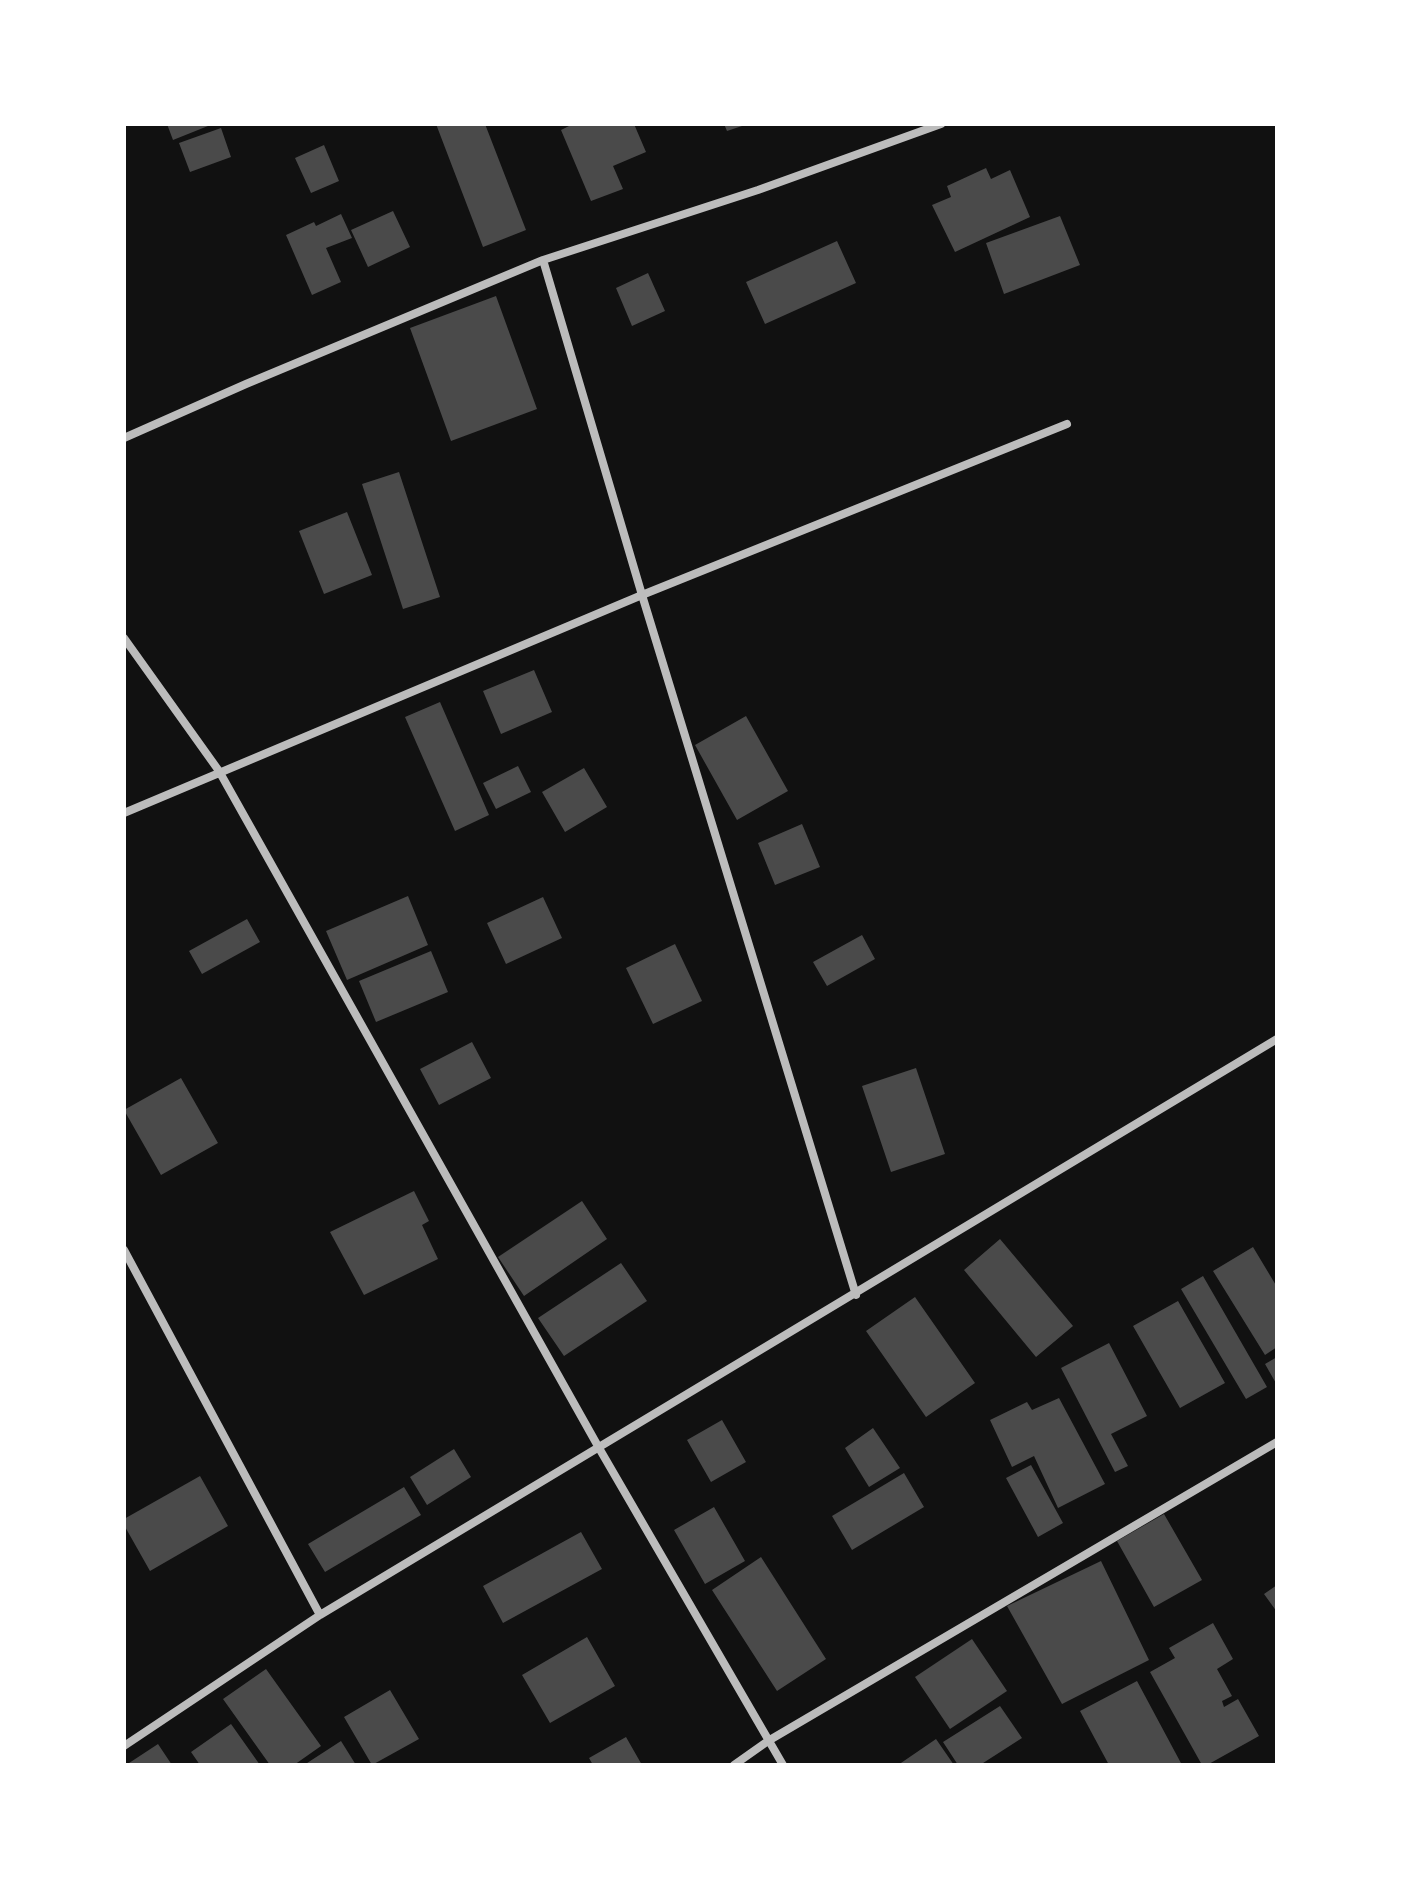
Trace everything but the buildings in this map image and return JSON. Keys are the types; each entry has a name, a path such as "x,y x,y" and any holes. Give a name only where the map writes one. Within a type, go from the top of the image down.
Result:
{"street":[{"path":"124,438 543,260 758,190 941,124"},
{"path":"543,260 856,1295"},
{"path":"124,813 642,595 1067,424"},
{"path":"124,638 219,771 599,1448 783,1765"},
{"path":"124,1746 320,1615 1277,1039"},
{"path":"124,1250 320,1615"},
{"path":"734,1765 768,1741 1277,1442"}]}
